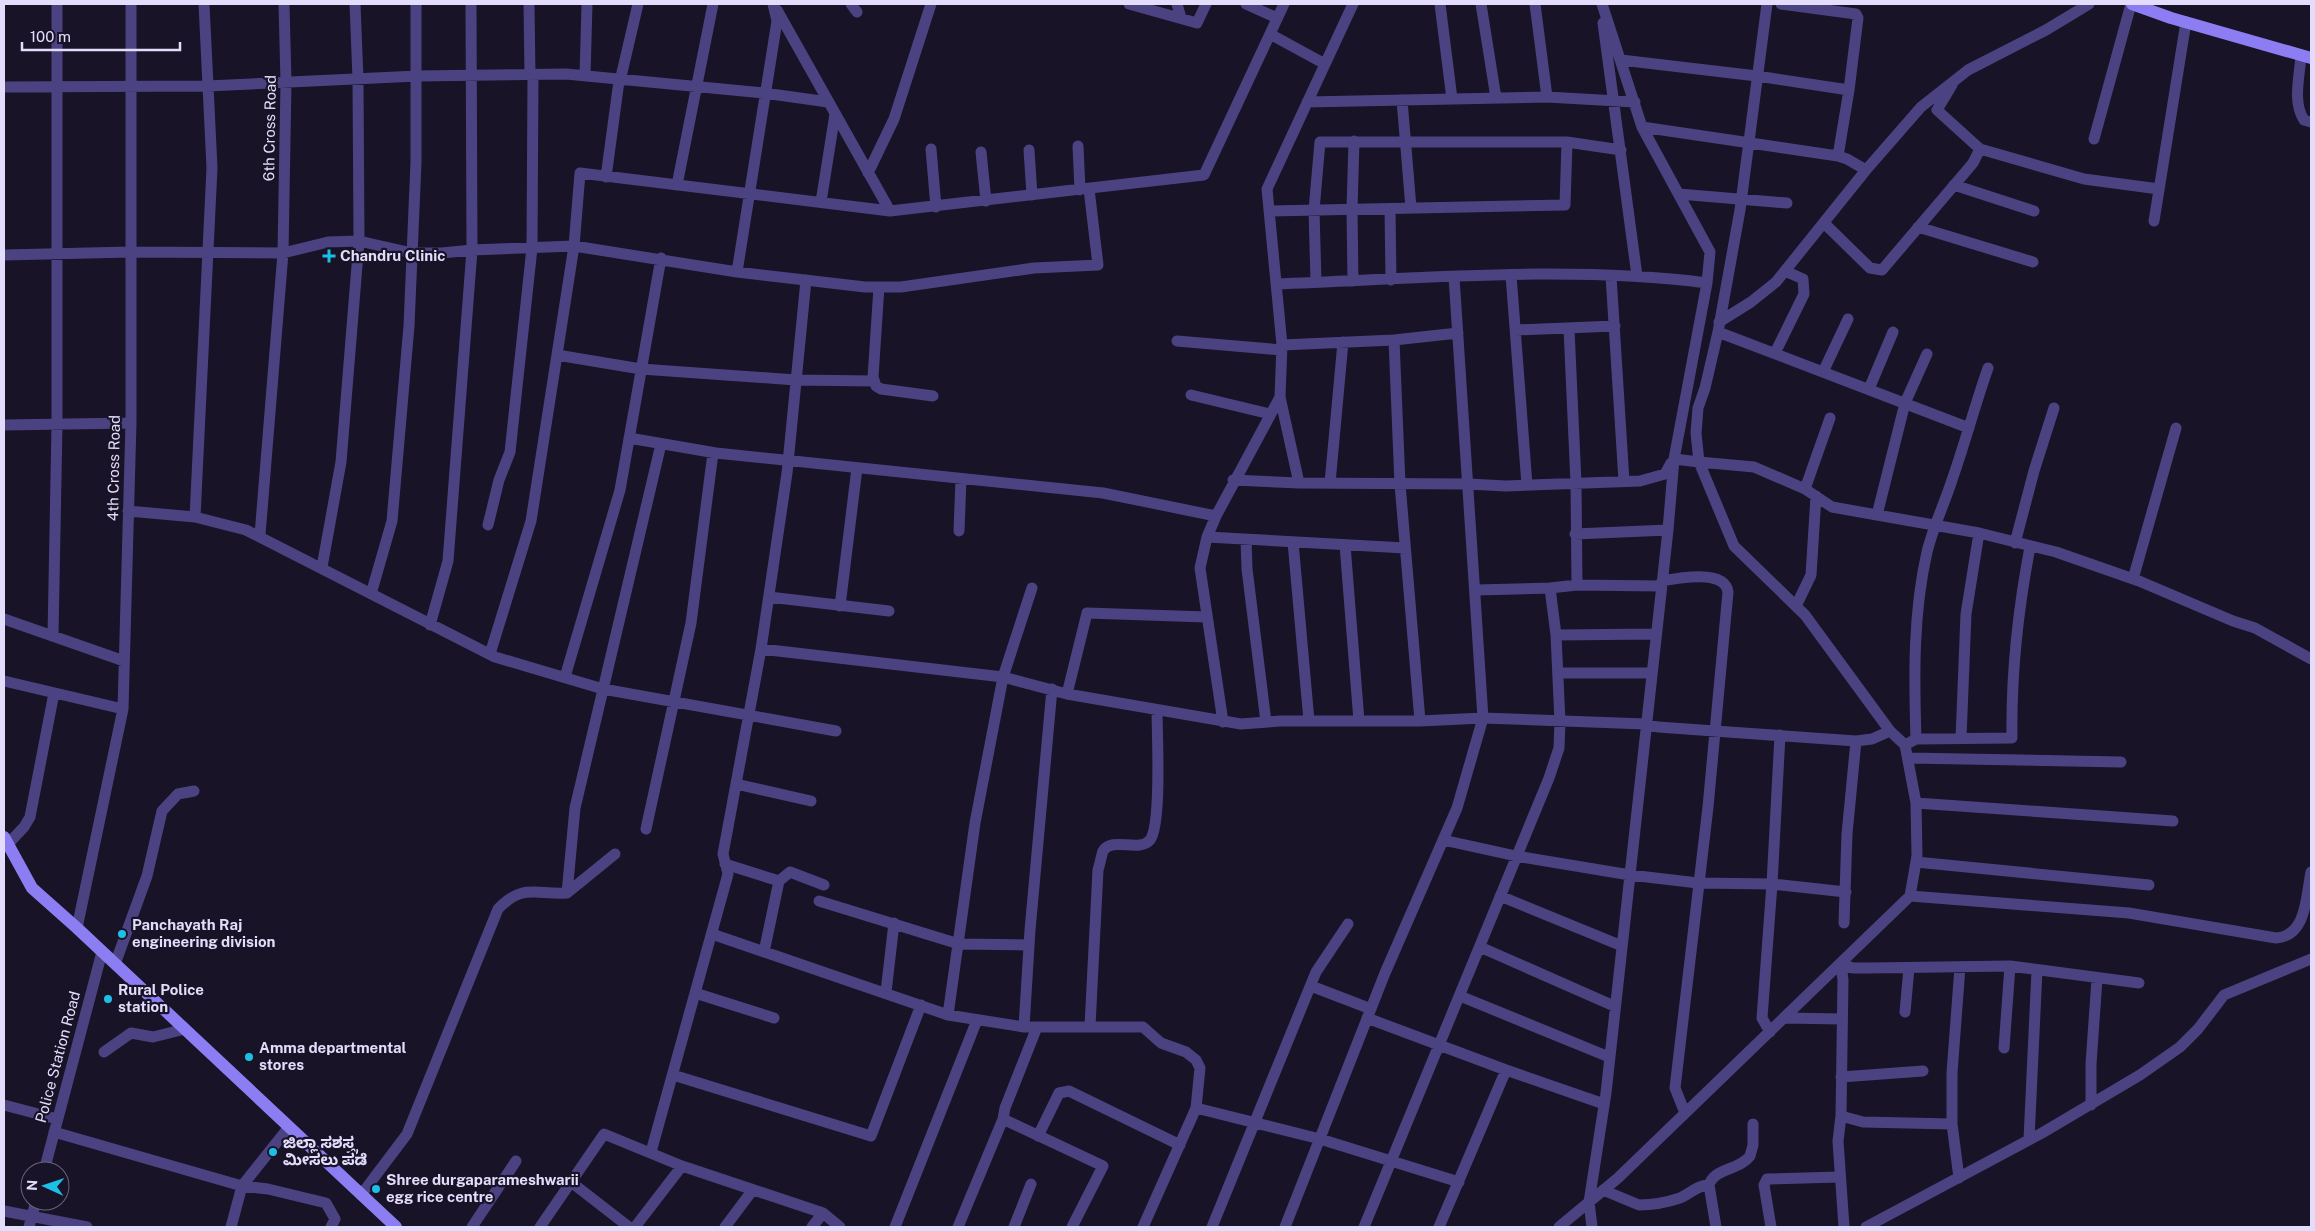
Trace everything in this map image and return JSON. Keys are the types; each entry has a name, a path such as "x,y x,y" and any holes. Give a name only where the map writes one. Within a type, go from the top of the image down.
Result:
{"main road":[{"path":"2132,4 2186,22 2306,56"},
{"path":"5,842 32,888 396,1227"}],"street":[{"path":"53,636 56,425 57,4"},
{"name":"4th Cross Road","path":"77,928 123,709 131,423 131,4"},
{"path":"196,516 212,168 204,4"},
{"name":"6th Cross Road","path":"260,536 283,253 286,82 284,4"},
{"path":"322,567 340,462 359,241 358,79 355,4"},
{"path":"371,594 392,521 409,326 417,76 416,4"},
{"path":"430,625 448,561 472,250 471,4"},
{"path":"488,524 499,480 510,452 532,248 532,75 529,4"},
{"path":"585,76 587,4"},
{"path":"606,177 620,81 638,4"},
{"path":"677,185 713,4"},
{"path":"737,272 764,93 777,21 773,4 890,211"},
{"path":"851,4 857,12 859,4"},
{"path":"868,173 894,119 930,4"},
{"path":"1129,4 1197,23 1206,4"},
{"path":"1177,4 1181,18"},
{"path":"1246,4 1277,18"},
{"path":"490,654 531,521 574,246 580,173 890,211 1204,175 1284,4"},
{"path":"1299,483 1280,397 1282,347 1267,189 1353,4"},
{"path":"1440,4 1452,99"},
{"path":"1481,4 1496,98"},
{"path":"1535,4 1547,97"},
{"path":"1592,1227 1589,1202 1604,1104 1668,530 1674,459 1707,283 1710,252 1642,127 1601,4"},
{"path":"1601,4 1637,276"},
{"path":"1559,1227 1603,1190 1685,1113 1910,896 1916,862 1916,803 1905,745 1890,731 1805,614 1734,546 1699,462 1696,434 1698,408 1705,388 1719,327 1742,199 1766,4"},
{"path":"1781,4 1857,15 1849,90 1838,156"},
{"path":"1719,327 1766,291 1825,224 1866,170 1921,107 1968,70 2053,26 2089,4"},
{"path":"2094,139 2132,4"},
{"path":"2154,221 2186,22"},
{"path":"1270,34 1325,64"},
{"path":"2306,56 2298,89 2299,113 2304,120 2311,122"},
{"path":"1621,60 1757,76 1849,90"},
{"path":"4,87 58,85 132,87 207,86 417,76 566,74 620,81 764,93 828,102"},
{"path":"1955,79 1937,110 1980,149 2084,180 2159,189"},
{"path":"1307,102 1547,97 1634,102"},
{"path":"1402,100 1411,208"},
{"path":"821,202 835,114"},
{"path":"1642,127 1838,156 1866,170"},
{"path":"1353,281 1352,209 1354,141"},
{"path":"1316,282 1314,210 1320,142 1567,142 1621,150"},
{"path":"1269,211 1565,205 1567,142"},
{"path":"4,255 130,252 283,253 328,242 359,241 412,253 574,246 661,258 737,272 901,288 1034,268 1098,265 1078,146"},
{"path":"931,149 936,207"},
{"path":"1825,224 1870,268 1882,270 1973,163 1980,149"},
{"path":"1029,150 1032,195"},
{"path":"981,152 986,201"},
{"path":"1954,186 2034,211"},
{"path":"1679,194 1787,203"},
{"path":"1390,209 1391,280"},
{"path":"1918,227 2033,262"},
{"path":"565,677 620,490 661,258"},
{"path":"1775,354 1804,294 1803,279 1785,270"},
{"path":"1276,284 1512,275 1637,276 1707,283"},
{"path":"1512,275 1527,486"},
{"path":"1611,276 1624,482"},
{"path":"1285,1227 1369,1013 1457,808 1483,718 1454,277"},
{"path":"651,1152 728,874 723,854 769,597 788,461 806,280"},
{"path":"880,287 874,381 880,389 933,396"},
{"path":"1823,372 1848,320"},
{"path":"1516,330 1615,326"},
{"path":"1719,327 1775,354 1970,428"},
{"path":"1568,329 1576,483 1577,585"},
{"path":"1869,389 1893,332"},
{"path":"1177,341 1282,347 1394,340 1458,333"},
{"path":"1394,340 1400,484 1420,721"},
{"path":"1330,483 1343,342"},
{"path":"1877,515 1905,403 1927,354"},
{"path":"557,355 641,369 796,380 874,381"},
{"path":"1916,739 1914,677 1918,606 1926,554 1934,526 1970,428 1973,410 1988,368"},
{"path":"1191,395 1270,414"},
{"path":"1223,722 1200,568 1207,537 1216,516 1233,480 1280,397"},
{"path":"2016,543 2034,471 2054,408"},
{"path":"1806,489 1830,418"},
{"path":"4,425 131,423"},
{"path":"2133,579 2176,428"},
{"path":"629,438 713,452 788,461 1103,493 1216,516"},
{"path":"567,892 575,808 661,444"},
{"path":"646,829 691,623 713,452"},
{"path":"1674,459 1754,467 1806,489 1832,506 1979,533 2056,552 2133,579 2254,628 2311,659"},
{"path":"1233,480 1299,483 1527,486 1624,482 1640,481 1665,474 1674,459"},
{"path":"840,606 857,468"},
{"path":"959,531 961,479"},
{"path":"1796,606 1810,575 1816,496"},
{"path":"128,511 196,516 260,536 430,625 490,654 603,688 836,731"},
{"path":"1575,534 1668,530"},
{"path":"1961,738 1966,614 1979,533"},
{"path":"1207,537 1405,548"},
{"path":"1246,540 1247,569 1266,722"},
{"path":"1294,542 1309,721"},
{"path":"1345,545 1359,722"},
{"path":"1905,745 1916,739 2012,738 2013,661 2017,621 2030,547"},
{"path":"1476,590 1662,583 1696,576 1723,581 1728,587 1725,639 1675,1088 1685,1113"},
{"path":"948,1015 975,823 1003,677 1032,588"},
{"path":"1364,1227 1440,1046 1549,778 1559,748 1559,673 1550,588"},
{"path":"769,597 889,611"},
{"path":"1068,694 1087,613 1206,617"},
{"path":"4,619 124,660"},
{"path":"1556,635 1656,634"},
{"path":"761,649 1003,677 1068,694 1241,724 1483,718 1646,724 1658,727 1856,740 1872,740 1890,731"},
{"path":"1559,673 1651,673"},
{"path":"4,681 123,709"},
{"path":"1024,1027 1029,945 1052,690"},
{"path":"5,842 24,827 30,817 54,693"},
{"path":"1090,1026 1098,870 1104,851 1108,846 1140,844 1146,843 1151,839 1156,819 1157,710"},
{"path":"1770,1032 1762,1018 1780,735"},
{"path":"1844,923 1847,834 1856,740"},
{"path":"1908,758 2121,762"},
{"path":"736,784 812,801"},
{"path":"115,964 146,876 162,811 168,802 178,794 194,791"},
{"path":"1916,803 2173,821"},
{"path":"1443,840 1516,856 1630,875 1698,883 1772,884 1846,892"},
{"path":"361,1195 407,1134 498,909 506,900 521,892 567,892 615,854"},
{"path":"1916,862 2149,885"},
{"path":"726,864 779,881"},
{"path":"764,952 779,881 790,872 824,885"},
{"path":"1910,896 2129,913 2276,938 2285,937 2293,933 2300,924 2311,872"},
{"path":"1500,896 1622,946"},
{"path":"819,901 959,944 1029,945"},
{"path":"886,992 894,923"},
{"path":"1212,1227 1316,972 1348,924"},
{"path":"712,934 886,992 948,1015 1024,1027 1090,1026 1143,1028 1161,1043 1186,1052 1196,1060 1200,1068 1196,1108 1143,1227"},
{"path":"1480,946 1614,1006"},
{"name":"Police Station Road","path":"47,1161 102,952"},
{"path":"1866,1227 2091,1105 2172,1054 2198,1029 2224,995 2311,959"},
{"path":"1841,964 1853,968 2010,966 2097,979 2139,983"},
{"path":"1841,964 1843,980 1841,1116 1838,1140 1839,1177 1844,1227"},
{"path":"2004,1048 2010,966"},
{"path":"1959,1178 1952,1124 1952,1073 1960,967"},
{"path":"1905,1012 1909,968"},
{"path":"2029,1139 2037,970"},
{"path":"2091,1105 2091,1064 2097,979"},
{"path":"1311,986 1440,1046 1604,1104"},
{"path":"695,993 774,1018"},
{"path":"1460,996 1609,1057"},
{"path":"673,1075 871,1136 921,1005"},
{"path":"1785,1018 1841,1019"},
{"path":"895,1227 977,1020"},
{"path":"958,1227 1003,1119 1005,1108 1037,1027"},
{"path":"104,1052 131,1034 153,1037 185,1029"},
{"path":"1439,1227 1506,1070"},
{"path":"1841,1077 1923,1071"},
{"path":"1038,1136 1059,1093 1069,1091 1180,1145"},
{"path":"4,1105 57,1119"},
{"path":"1196,1108 1320,1139 1458,1182"},
{"path":"1841,1116 1863,1122 1952,1124"},
{"path":"1003,1119 1103,1166 1072,1227"},
{"path":"1716,1227 1709,1185 1712,1177 1716,1174 1732,1170 1750,1156 1753,1145 1753,1124"},
{"path":"231,1227 242,1186 289,1127"},
{"path":"54,1132 242,1186 268,1189 326,1203 335,1219 331,1227"},
{"path":"540,1227 604,1134 682,1166 752,1191 823,1213 840,1227"},
{"path":"472,1227 516,1161"},
{"path":"635,1227 682,1166"},
{"path":"1771,1227 1764,1185 1767,1178 1839,1177"},
{"path":"571,1182 629,1227"},
{"path":"1014,1227 1030,1184"},
{"path":"1603,1190 1635,1203 1646,1205 1678,1198 1704,1185 1709,1185"},
{"path":"725,1227 752,1191"},
{"path":"4,1211 31,1222 87,1227"},
{"path":"812,1227 823,1213"}],"place":[{"name":"Chandru Clinic","path":"329,256"},
{"name":"Panchayath Raj engineering division","path":"122,934"},
{"name":"Rural Police station","path":"108,999"},
{"name":"Amma departmental stores","path":"249,1057"},
{"name":"ಜಿಲ್ಲಾ ಸಶಸ್ತ್ರ ಮೀಸಲು ಪಡೆ","path":"273,1152"},
{"name":"Shree durgaparameshwarii egg rice centre","path":"376,1189"}]}
